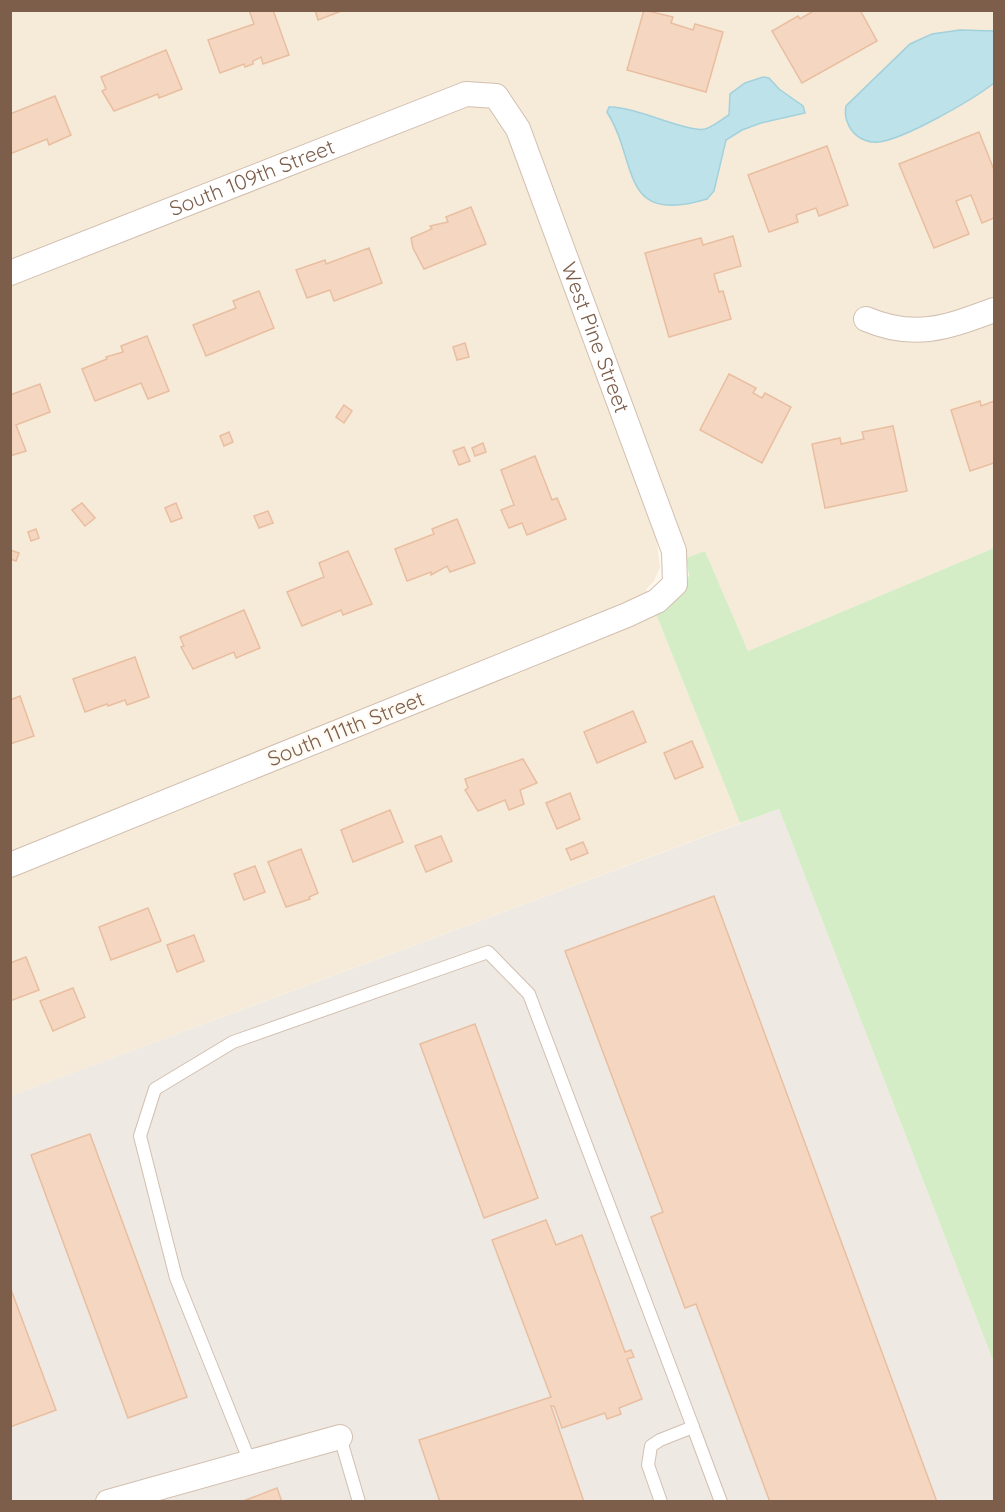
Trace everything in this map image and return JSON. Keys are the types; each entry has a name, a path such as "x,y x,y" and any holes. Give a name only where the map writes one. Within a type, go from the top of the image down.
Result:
{"street":[{"name":"South 109th Street","path":"10,273 466,94 496,96"},
{"name":"West Pine Street","path":"496,96 518,129 670,540 674,551 675,584"},
{"path":"866,319 903,331 929,330 994,310"},
{"name":"South 111th Street","path":"10,864 627,615 657,601 675,584"},
{"path":"108,1502 340,1437"}],"lane":[{"path":"250,1462 176,1278 170,1256 140,1136 155,1089 233,1042 488,952 529,994 721,1502"},
{"path":"661,1502 648,1465 651,1446 693,1427"},
{"path":"340,1437 359,1502"}],"shaded area":[{"path":"11,11 994,11 994,548 748,651 705,551 686,558 670,512 650,522 656,537 660,567 654,581 646,589 740,823 11,1096"},
{"path":"779,809 994,1363 994,1501 11,1502 11,1096"}],"green space":[{"path":"994,548 994,1363 779,809 740,823 654,609 682,595 689,575 686,558 705,551 748,651"}],"water":[{"path":"960,30 994,31 994,83 938,118 889,140 871,142 861,139 853,132 846,120 846,106 910,44 932,34"},
{"path":"763,77 769,78 779,89 803,106 805,113 761,123 742,130 726,140 714,191 707,199 678,205 658,204 645,197 629,169 617,131 607,112 609,107 632,111 686,127 705,129 729,115 730,94 745,83"}],"building":[{"path":"249,10 273,10 289,55 263,64 261,57 253,61 253,64 245,67 244,64 220,73 208,40 254,24"},
{"path":"315,10 344,10 318,20"},
{"path":"644,10 673,17 671,23 693,30 695,24 723,32 706,92 627,70"},
{"path":"815,10 860,10 877,41 802,83 772,31 798,16 800,19"},
{"path":"166,50 182,89 159,98 158,94 114,111 102,91 106,89 101,77"},
{"path":"55,96 71,135 49,145 47,139 10,154 10,114"},
{"path":"979,132 994,170 994,218 982,223 971,195 956,201 969,234 934,248 899,164"},
{"path":"827,146 848,205 819,216 816,208 796,215 798,222 769,232 748,175"},
{"path":"471,207 486,244 424,269 413,248 411,238 432,229 430,226 448,222 446,217"},
{"path":"733,236 741,266 714,274 719,292 723,291 731,319 669,337 645,253 701,238 703,245"},
{"path":"369,248 382,283 334,301 330,290 307,298 296,270 325,260 326,264"},
{"path":"259,291 274,328 206,356 193,325 236,308 233,301"},
{"path":"147,336 169,391 148,399 141,383 95,401 82,369 107,359 106,357 123,352 121,346"},
{"path":"465,343 469,357 457,360 453,347"},
{"path":"729,374 756,388 753,393 762,398 765,393 791,407 762,463 700,430"},
{"path":"40,384 50,412 16,425 26,451 10,456 10,395"},
{"path":"980,401 981,406 994,401 994,463 970,471 951,410"},
{"path":"344,405 352,411 344,423 336,417"},
{"path":"893,426 907,491 825,508 812,444 840,438 841,444 864,439 862,432"},
{"path":"229,432 233,442 224,446 220,436"},
{"path":"483,443 486,452 475,456 472,448"},
{"path":"464,447 470,461 459,465 453,451"},
{"path":"535,456 552,500 557,498 566,519 527,535 522,523 509,528 501,510 514,505 501,470"},
{"path":"82,503 95,518 85,526 72,510"},
{"path":"176,503 182,518 171,522 165,508"},
{"path":"268,511 273,523 259,528 254,516"},
{"path":"457,519 475,563 450,572 447,566 431,575 431,572 407,581 395,549 434,534 432,529"},
{"path":"36,529 39,538 31,541 28,532"},
{"path":"10,550 19,553 16,561 10,559"},
{"path":"348,551 372,604 343,615 341,610 302,626 287,592 324,577 319,563"},
{"path":"244,610 260,648 236,658 234,652 193,669 181,647 184,646 180,637"},
{"path":"135,657 149,697 127,705 125,700 108,706 107,704 85,712 73,679"},
{"path":"20,696 34,736 10,744 10,700"},
{"path":"633,711 646,742 597,763 584,732"},
{"path":"692,741 703,767 675,779 664,753"},
{"path":"523,759 537,783 520,790 524,804 509,810 505,800 478,811 465,790 468,788 465,779"},
{"path":"570,793 580,819 557,829 546,803"},
{"path":"390,810 403,842 353,862 341,830"},
{"path":"441,836 452,861 426,872 415,846"},
{"path":"583,842 588,853 571,860 566,849"},
{"path":"301,849 318,893 309,897 310,899 286,907 268,862"},
{"path":"255,866 265,892 244,900 234,874"},
{"path":"714,896 937,1502 770,1502 696,1304 685,1308 651,1217 663,1212 565,951"},
{"path":"148,908 161,941 111,960 99,927"},
{"path":"194,935 204,961 177,972 167,945"},
{"path":"26,957 39,990 10,1001 10,963"},
{"path":"73,988 85,1017 53,1031 40,1001"},
{"path":"475,1024 538,1198 484,1218 420,1044"},
{"path":"90,1134 187,1397 128,1418 31,1155"},
{"path":"546,1220 556,1245 582,1235 625,1352 631,1350 634,1357 627,1359 642,1399 619,1408 621,1414 607,1419 605,1413 562,1428 554,1406 551,1406 584,1502 440,1502 419,1440 551,1397 492,1240"},
{"path":"10,1287 56,1410 10,1427"},
{"path":"277,1488 282,1502 241,1502"}]}
